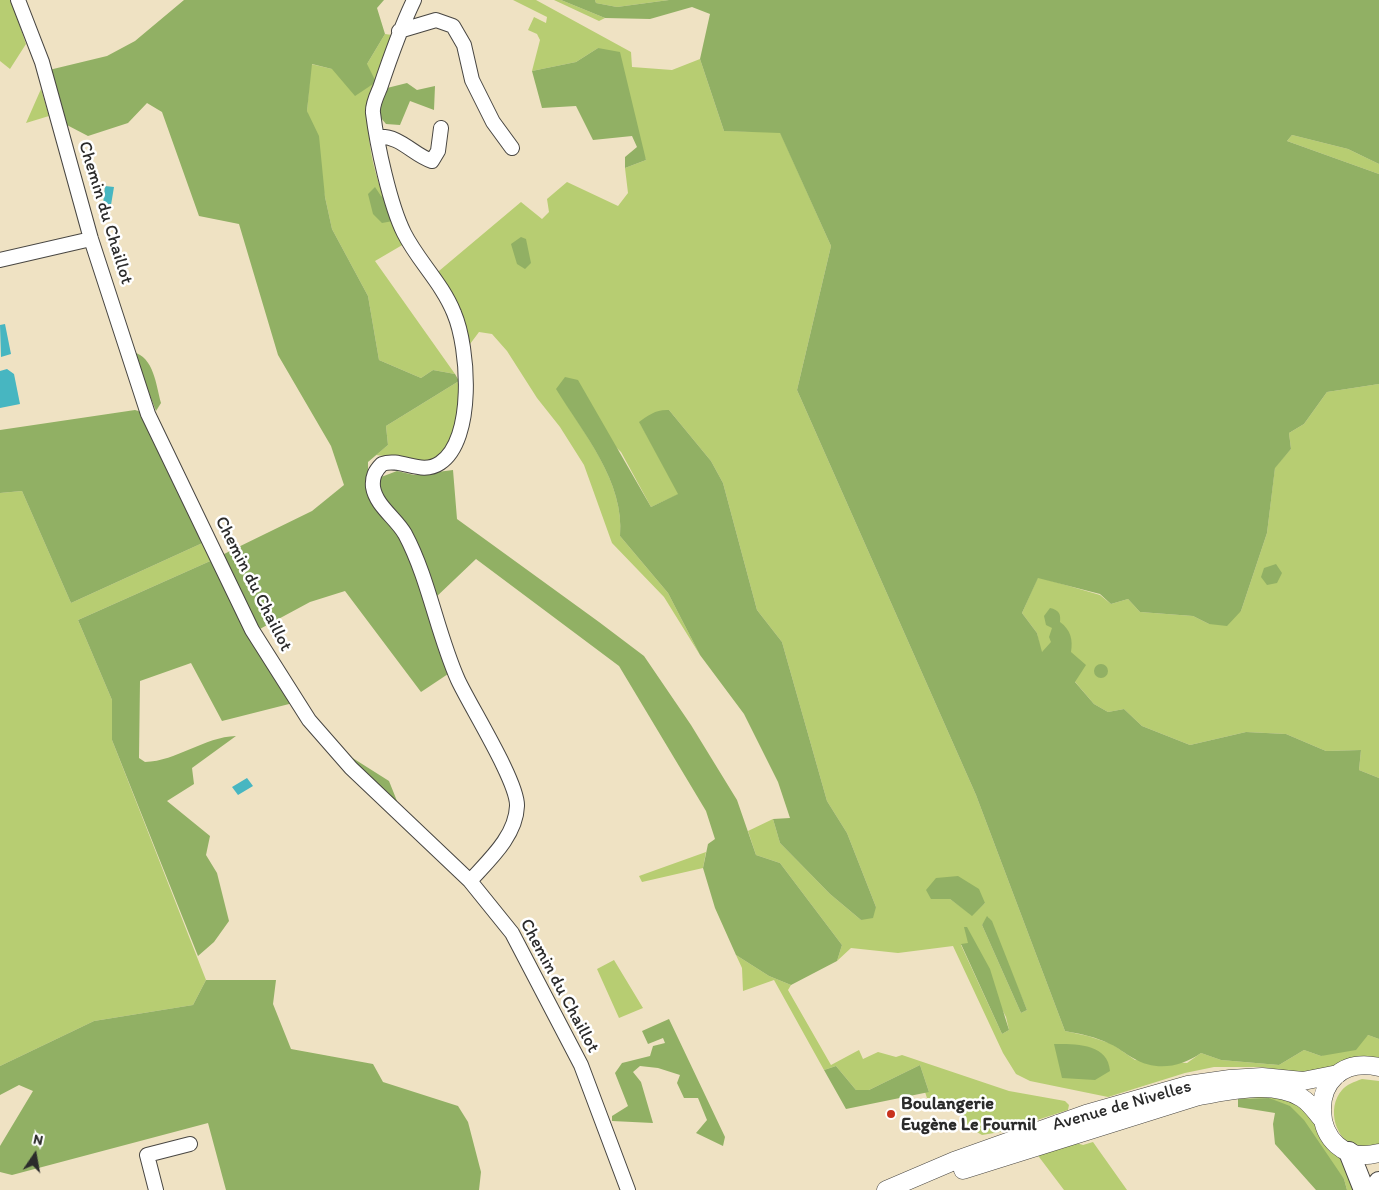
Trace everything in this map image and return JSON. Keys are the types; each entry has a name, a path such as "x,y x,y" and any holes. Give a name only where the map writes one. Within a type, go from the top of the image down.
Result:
{"highway":[{"path":"1349,1152 1364,1190"},
{"path":"1378,1190 1379,1182"}],"main road":[{"name":"Avenue de Nivelles","path":"886,1190 954,1161 1086,1114 1188,1085 1254,1078 1303,1081 1338,1074 1350,1067 1364,1064 1379,1066"},
{"path":"1321,1118 1323,1094 1328,1084 1338,1074"},
{"name":"Avenue de Nivelles","path":"886,1190 960,1171 1199,1096 1233,1090 1260,1089 1286,1092 1303,1098 1321,1118 1326,1132 1336,1144 1349,1152"},
{"path":"1349,1152 1360,1155 1379,1153"}],"street":[{"name":"Chemin du Chaillot","path":"18,0 42,62 91,238 148,414 252,630 308,720 351,768 470,881 512,933 580,1064 628,1190"},
{"path":"414,0 399,31 372,110 392,201 404,234 445,293 455,314 463,354 465,387 463,416 460,435 449,455 438,464 427,468 418,468 388,461 375,471 373,489 379,501 404,533 458,679 510,781 518,804 515,823 493,855 470,881"},
{"path":"399,31 436,20 453,26 464,44 472,80 484,105 493,122 512,148"},
{"path":"378,137 386,136 402,142 432,160 438,151 441,128"},
{"path":"0,260 91,238"},
{"path":"156,1190 147,1155 190,1144"}],"green space":[{"path":"0,0 11,0 26,44 10,69 0,61"},
{"path":"184,0 384,0 377,8 385,34 367,64 376,82 355,96 332,69 312,64 307,111 319,136 325,197 332,229 368,296 379,360 421,378 433,370 455,374 459,381 386,426 388,445 368,462 368,482 397,471 414,475 453,470 457,519 644,656 691,725 737,800 756,855 780,863 842,945 837,961 791,985 769,976 736,955 715,908 703,868 708,844 715,839 706,811 619,666 476,559 434,599 451,672 421,692 345,591 310,602 258,630 222,555 312,511 344,485 331,446 278,355 239,224 199,216 162,112 147,103 128,123 88,136 65,124 49,70 107,56 135,41"},
{"path":"513,0 536,0 631,52 632,67 672,70 700,59 724,131 780,132 831,246 797,390 976,795 1065,1031 1112,1044 1135,1060 1187,1063 1201,1053 1221,1060 1279,1065 1304,1050 1321,1056 1368,1035 1379,1039 1379,1059 1359,1057 1327,1070 1308,1074 1261,1067 1214,1067 1185,1073 1108,1097 1030,1081 1016,1074 1003,1053 953,946 898,953 851,948 837,961 842,945 780,863 756,855 748,831 773,819 780,843 830,894 861,920 876,907 847,833 827,801 782,642 757,610 723,483 711,461 669,410 640,423 679,494 651,507 621,452 557,389 590,441 609,477 616,496 620,516 620,536 668,593 700,655 664,597 612,543 584,465 507,351 492,334 479,332 470,344 460,333 433,276 521,202 542,219 549,212 547,199 567,182 618,206 628,193 625,168 646,160 598,48 576,62 532,71 540,40 537,34 528,30 534,17 546,23 547,17","holes":["950,899 985,903 972,915","988,917 1027,1010 1021,1013 982,925","968,944 1006,1017 1009,1030 1002,1034 961,945"]},
{"path":"554,0 561,0 605,18 599,21"},
{"path":"561,0 595,0 596,3 617,7 669,0 1379,0 1379,164 1348,149 1292,135 1287,141 1379,174 1379,384 1327,392 1304,424 1289,433 1291,449 1275,468 1267,533 1241,611 1227,626 1209,624 1193,616 1140,612 1128,599 1111,604 1100,594 1038,578 1022,613 1037,633 1042,652 1051,642 1049,637 1052,628 1046,625 1044,616 1050,608 1056,610 1060,615 1060,622 1067,628 1070,636 1072,643 1071,652 1086,665 1075,682 1094,704 1108,712 1124,709 1142,726 1190,745 1246,732 1286,734 1326,751 1361,750 1359,770 1379,778 1379,1039 1368,1035 1356,1050 1321,1056 1304,1050 1279,1065 1221,1060 1201,1053 1185,1062 1159,1066 1142,1062 1099,1039 1065,1031 976,795 797,390 831,246 780,133 724,131 700,59 710,14 692,7 650,19 605,18"},
{"path":"595,0 669,0 617,7 596,3"},
{"path":"385,34 392,35 370,102 370,146 378,180 404,244 375,261 455,374 433,370 421,378 379,360 368,296 332,229 307,111 311,64 332,69 367,64"},
{"path":"598,48 620,52 646,160 625,168 625,157 637,147 632,136 593,140 576,106 542,108 532,71 576,62"},
{"path":"407,83 417,90 435,86 434,110 410,101 400,125 386,124 376,112 383,89"},
{"path":"41,89 49,116 26,123"},
{"path":"1292,135 1348,149 1379,164 1379,174 1287,141"},
{"path":"375,187 381,196 387,200 393,221 382,223 373,214 368,194"},
{"path":"521,237 526,239 531,263 525,269 517,264 511,244"},
{"path":"133,352 146,360 153,373 161,403 156,411"},
{"path":"565,377 578,380 651,507 678,494 639,422 653,413 669,410 711,461 723,483 757,610 782,642 827,801 847,833 876,907 873,918 861,920 830,894 780,843 773,819 790,818 778,782 744,714 700,655 668,593 620,536 620,516 616,496 609,477 600,459 556,389"},
{"path":"459,381 458,412 453,440 445,452 430,462 376,455 388,445 386,426"},
{"path":"1379,384 1379,778 1359,770 1361,750 1326,751 1286,734 1246,732 1190,745 1142,726 1124,709 1108,712 1094,704 1047,649 1041,653 1037,633 1022,613 1038,577 1100,595 1111,604 1128,599 1140,612 1193,616 1209,624 1241,611 1267,533 1275,467 1291,449 1289,433 1304,424 1327,392"},
{"path":"135,410 148,414 209,540 71,603 22,491 0,493 0,430"},
{"path":"22,491 71,603 209,540 217,558 78,620 112,700 112,740 206,980 193,1005 94,1021 0,1066 0,493"},
{"path":"217,558 297,702 222,721 191,663 140,681 139,758 145,762 168,758 213,740 236,736 192,768 194,784 167,801 210,836 206,855 217,873 229,921 214,942 198,956 112,740 112,700 78,620"},
{"path":"1276,564 1282,573 1277,583 1267,585 1261,577 1264,568"},
{"path":"1098,664 1104,664 1108,671 1104,678 1098,678 1094,674 1094,668"},
{"path":"351,757 389,781 397,801 393,802 350,761"},
{"path":"706,852 703,868 642,882 639,876"},
{"path":"958,876 979,889 985,903 972,916 950,899 931,899 926,890 936,878"},
{"path":"987,916 992,921 1027,1010 1021,1013 982,925"},
{"path":"964,927 967,927 990,969 1009,1030 1002,1034 961,944 968,943"},
{"path":"736,955 769,976 791,985 788,990 831,1065 859,1050 863,1059 878,1052 896,1057 902,1055 1009,1091 1065,1101 1069,1105 1068,1110 1000,1132 982,1135 973,1130 953,1108 939,1100 927,1098 925,1092 929,1092 920,1065 869,1090 856,1090 836,1066 824,1070 774,980 743,991 742,968"},
{"path":"614,960 643,1008 619,1018 597,969"},
{"path":"206,980 276,980 273,1004 291,1049 373,1064 383,1082 458,1106 468,1122 481,1172 479,1190 226,1190 208,1123 12,1175 0,1172 0,1146 33,1091 19,1085 0,1095 0,1066 94,1021 193,1005"},
{"path":"669,1019 725,1137 723,1146 696,1133 707,1120 698,1098 684,1098 677,1083 680,1075 658,1068 640,1066 633,1072 641,1082 653,1123 612,1121 612,1116 628,1106 615,1073 622,1063 650,1056 653,1046 665,1043 663,1038 648,1044 642,1031"},
{"path":"1054,1044 1080,1045 1097,1050 1108,1062 1110,1071 1095,1080 1062,1078"},
{"path":"920,1065 929,1092 846,1109 824,1070 836,1066 856,1090 869,1090"},
{"path":"1362,1079 1379,1081 1379,1146 1359,1147 1351,1144 1344,1139 1335,1123 1334,1115 1337,1097 1346,1086"},
{"path":"1269,1093 1300,1103 1314,1121 1319,1136 1328,1148 1345,1162 1359,1190 1347,1190 1344,1179 1269,1098 1229,1099"},
{"path":"1269,1098 1290,1106 1304,1120 1344,1179 1347,1190 1316,1190 1275,1144 1273,1124 1275,1113 1238,1107 1238,1099"},
{"path":"1069,1141 1083,1145 1093,1142 1127,1190 1064,1190 1036,1153"}],"water":[{"path":"105,186 114,187 111,205 103,204"},
{"path":"5,324 11,354 1,357 0,325"},
{"path":"7,369 14,374 20,404 0,408 0,371"},
{"path":"247,778 253,786 238,795 232,787"}],"place":[{"name":"Boulangerie Eugène Le Fournil","path":"891,1114"}]}
